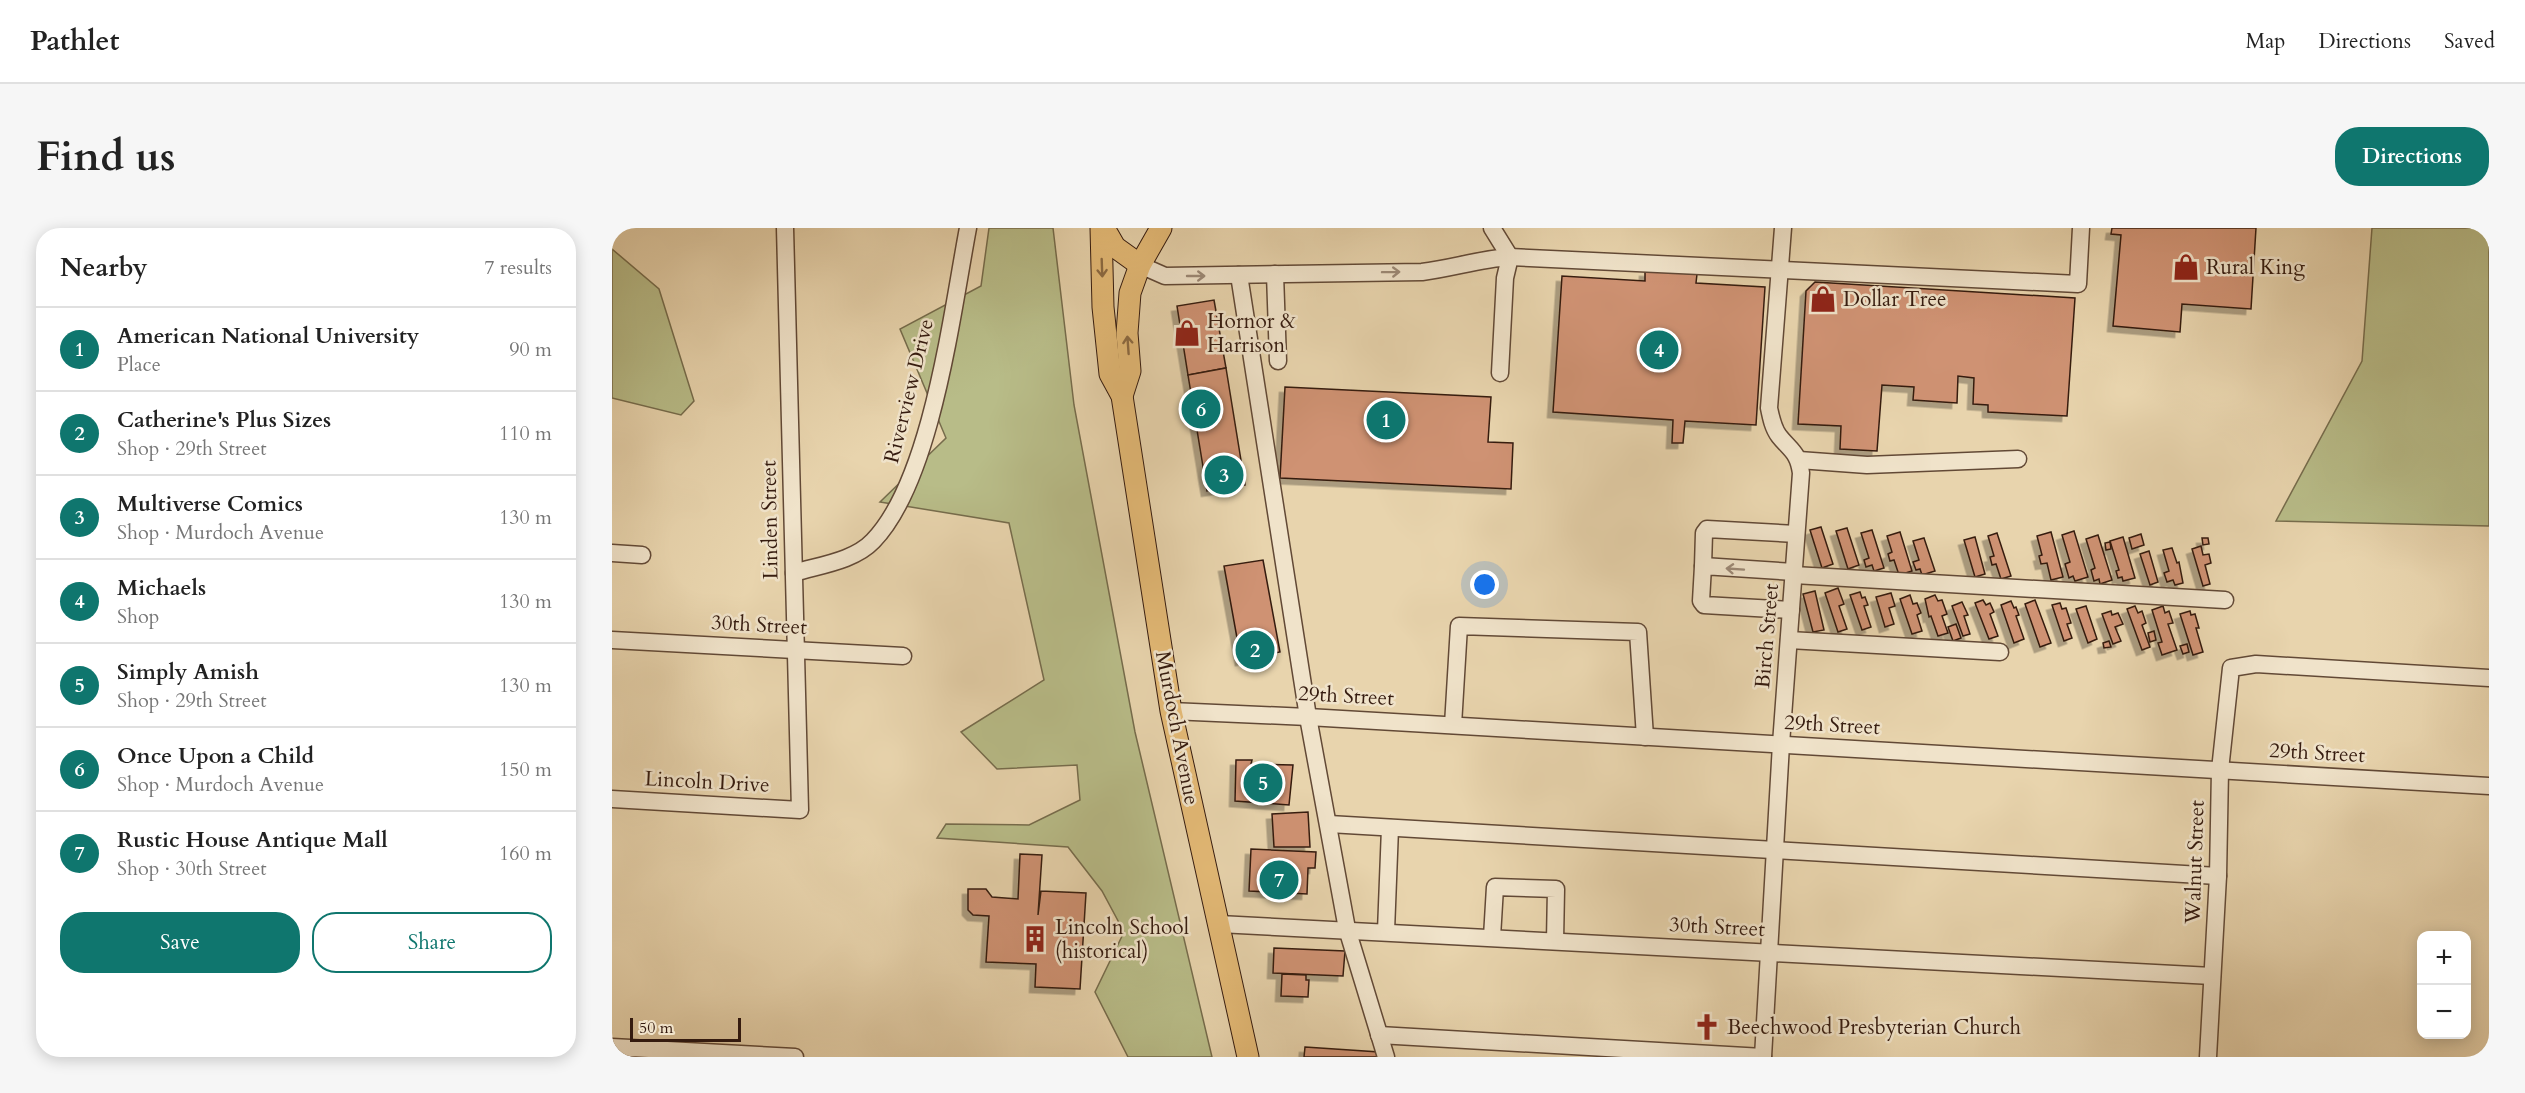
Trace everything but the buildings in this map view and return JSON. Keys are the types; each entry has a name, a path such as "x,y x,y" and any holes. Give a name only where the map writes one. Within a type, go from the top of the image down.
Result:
{"main road":[{"path":"1102,228 1115,247 1140,265"},
{"name":"Murdoch Avenue","path":"1102,228 1103,307 1110,374 1122,396 1172,711 1248,1057"},
{"name":"Murdoch Avenue","path":"1122,396 1130,371 1127,333 1130,293 1140,265 1161,228"}],"street":[{"name":"Linden Street","path":"784,228 800,810"},
{"name":"Riverview Drive","path":"794,573 854,555 873,541 898,506 919,455 941,374 968,228"},
{"path":"1492,228 1510,256 1504,278 1500,373"},
{"path":"1702,566 1794,574 1800,460 1793,449 1779,436 1772,423 1770,408 1783,228"},
{"path":"1140,265 1165,276 1422,272 1510,256 2078,284 2081,228"},
{"path":"1275,274 1278,361"},
{"path":"1239,275 1308,717 1347,929 1386,1057"},
{"path":"1800,460 1867,465 2018,459"},
{"path":"1791,610 1704,605 1701,601 1704,533 1707,530 1796,534"},
{"path":"612,553 642,555"},
{"name":"Birch Street","path":"1763,1057 1774,851 1794,574 2225,600"},
{"path":"1453,725 1459,626 1638,632 1645,736"},
{"name":"30th Street","path":"612,640 903,656"},
{"path":"1789,640 2000,652"},
{"name":"Walnut Street","path":"2208,1057 2218,876 2220,770 2231,668 2256,664 2489,678"},
{"name":"29th Street","path":"1172,711 1453,725 2489,786"},
{"name":"Lincoln Drive","path":"612,799 800,810"},
{"path":"1329,824 2218,876"},
{"path":"1386,931 1390,828"},
{"path":"1492,937 1495,887 1556,889 1555,940"},
{"name":"30th Street","path":"1219,924 2212,976"},
{"path":"1379,1035 1763,1057"},
{"path":"612,1047 795,1057"}],"green space":[{"path":"989,228 1053,228 1074,405 1135,732 1212,1057 1128,1057 1095,992 1124,932 1102,891 1068,847 937,838 946,824 1029,825 1080,800 1077,765 997,769 961,732 1044,680 1009,523 880,502 946,438 900,329 981,286"},
{"path":"2372,228 2489,228 2489,526 2276,521 2362,361"},
{"path":"612,249 659,289 694,401 681,415 612,398"}],"place":[{"name":"Rural King","path":"2186,267"},
{"name":"Dollar Tree","path":"1823,299"},
{"name":"Hornor & Harrison","path":"1187,333"},
{"name":"Michaels","path":"1659,350"},
{"name":"Once Upon a Child","path":"1201,409"},
{"name":"American National University","path":"1386,420"},
{"name":"Multiverse Comics","path":"1224,475"},
{"name":"Catherine's Plus Sizes","path":"1255,650"},
{"name":"Simply Amish","path":"1263,783"},
{"name":"Rustic House Antique Mall","path":"1279,880"},
{"name":"Lincoln School (historical)","path":"1035,939"},
{"name":"Beechwood Presbyterian Church","path":"1707,1027"}]}
